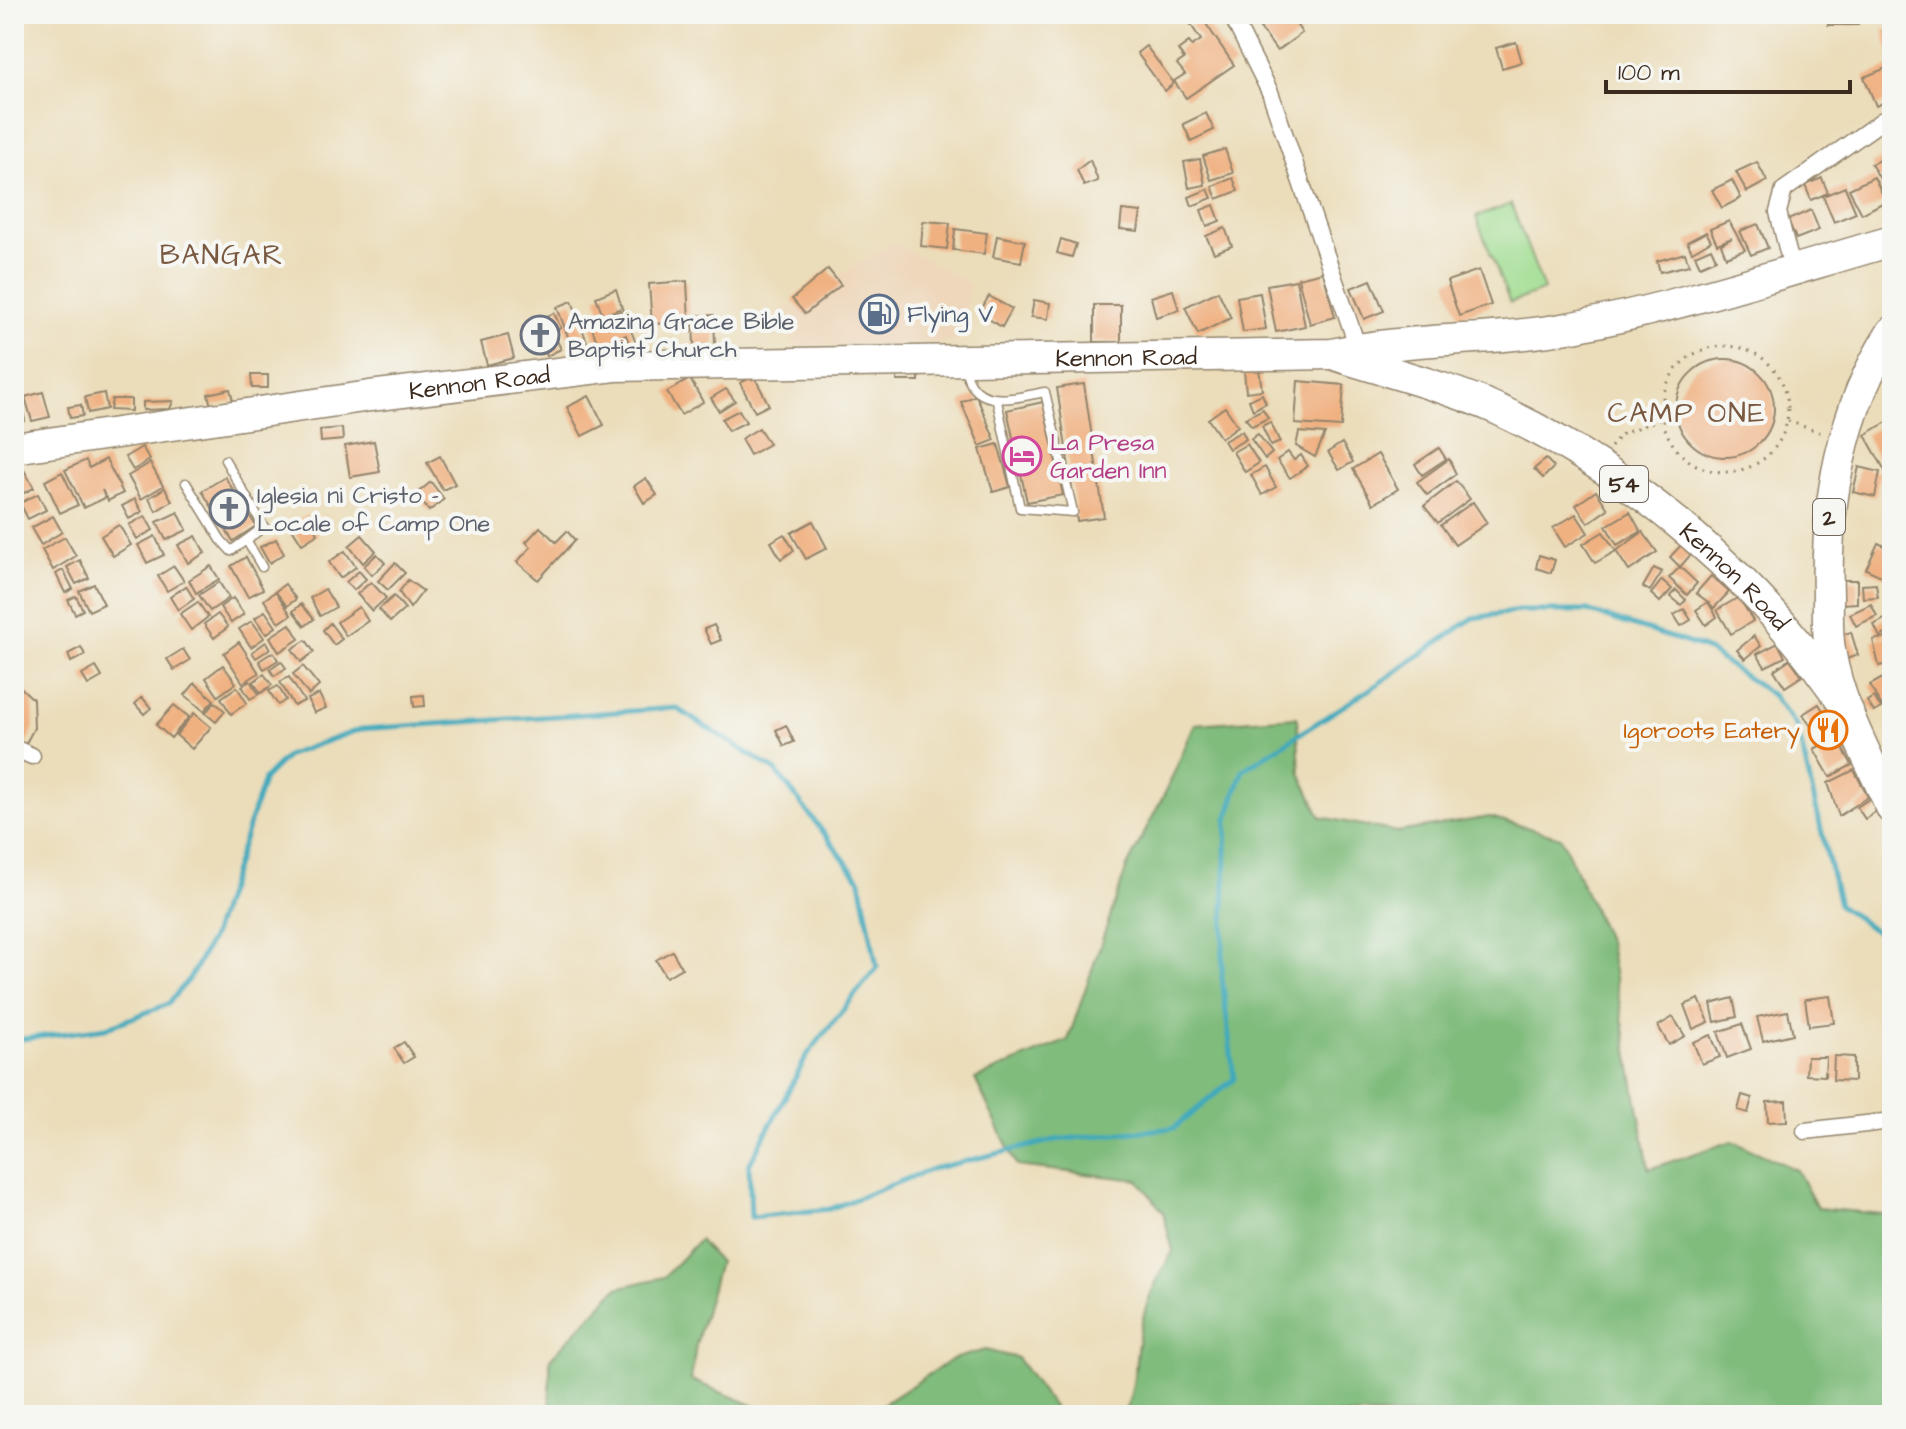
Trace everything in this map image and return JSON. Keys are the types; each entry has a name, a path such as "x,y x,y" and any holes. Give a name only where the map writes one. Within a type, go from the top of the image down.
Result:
{"highway":[{"name":"Kennon Road","path":"14,448 370,396 615,366 964,363 1345,351 1566,328 1793,272 1892,241"},
{"name":"2","path":"1892,332 1869,374 1844,441 1832,497 1826,569 1830,652 1848,711 1892,809"},
{"name":"Kennon Road","path":"1345,351 1496,409 1599,466 1715,554 1796,639 1848,711"}],"street":[{"path":"1231,14 1270,92 1345,351"},
{"path":"1793,272 1778,212 1784,190 1883,120"},
{"path":"14,748 32,756"},
{"path":"1805,1131 1892,1121"}],"lane":[{"path":"964,363 972,388 997,401 1045,392 1073,512 1020,508 997,401"},
{"path":"186,483 231,551 264,527 225,460"},
{"path":"247,541 262,567"}],"path":[{"path":"1727,345 1748,349 1774,370 1788,399 1788,421 1781,440 1769,456 1753,467 1724,472 1696,465 1680,453 1668,437 1662,418 1663,396 1671,376 1685,359 1705,348 1727,345"},
{"path":"1599,466 1620,435 1662,418"},
{"path":"1788,421 1844,441"}],"shaded area":[{"path":"893,242 970,284 959,342 795,346 779,313"}],"green space":[{"path":"1511,204 1544,290 1510,303 1476,217"},
{"path":"1297,717 1300,773 1321,817 1397,832 1490,817 1561,837 1609,944 1649,1169 1732,1141 1797,1170 1817,1208 1892,1215 1892,1308 1885,1339 1892,1343 1892,1415 1123,1415 1133,1384 1145,1309 1173,1251 1163,1212 1138,1180 1017,1166 975,1079 1068,1040 1127,867 1167,789 1195,724"},
{"path":"699,1240 719,1262 696,1345 691,1380 777,1415 550,1415 550,1359 617,1288 664,1277"},
{"path":"985,1350 1017,1358 1059,1415 866,1415 953,1359"}],"building":[{"path":"1280,14 1289,14 1302,33 1277,51 1260,28"},
{"path":"1828,14 1858,14 1858,25 1828,25"},
{"path":"1202,18 1234,65 1186,98 1174,81 1185,74 1177,64 1184,59 1178,50 1189,42 1192,46 1201,40 1191,25"},
{"path":"1892,28 1892,61 1891,62 1883,30"},
{"path":"1516,42 1522,62 1502,68 1496,48"},
{"path":"1146,46 1174,83 1165,91 1137,53"},
{"path":"1891,66 1892,99 1876,106 1864,77"},
{"path":"1206,113 1214,130 1191,141 1183,124"},
{"path":"1225,149 1233,173 1211,180 1203,156"},
{"path":"1891,154 1892,173 1880,179 1871,164"},
{"path":"1200,159 1205,185 1189,188 1184,162"},
{"path":"1090,160 1098,181 1084,186 1077,170"},
{"path":"1757,162 1767,181 1747,192 1736,172"},
{"path":"1874,177 1886,201 1862,214 1849,189"},
{"path":"1233,178 1238,191 1217,199 1212,186"},
{"path":"1822,178 1828,193 1811,200 1805,185"},
{"path":"1732,180 1741,198 1722,208 1712,190"},
{"path":"1845,187 1856,213 1834,222 1823,196"},
{"path":"1208,189 1212,198 1192,206 1189,197"},
{"path":"1214,205 1220,221 1207,226 1201,210"},
{"path":"1122,210 1141,212 1138,231 1120,229"},
{"path":"1811,210 1819,230 1796,239 1788,220"},
{"path":"923,221 950,223 947,249 921,246"},
{"path":"1729,221 1745,250 1726,257 1721,244 1732,238 1717,244 1710,229"},
{"path":"1758,224 1768,248 1751,255 1740,231"},
{"path":"1225,228 1232,246 1214,253 1206,236"},
{"path":"955,229 987,233 984,254 953,250"},
{"path":"1706,232 1711,241 1692,252 1687,242"},
{"path":"997,236 1025,241 1021,262 993,257"},
{"path":"1061,239 1076,244 1072,257 1057,253"},
{"path":"1711,248 1716,259 1700,266 1695,255"},
{"path":"1685,253 1689,265 1660,272 1657,261"},
{"path":"828,269 841,285 805,314 792,299"},
{"path":"1479,270 1491,305 1459,316 1447,281"},
{"path":"1323,272 1335,317 1310,324 1298,278"},
{"path":"1296,280 1305,326 1276,332 1267,285"},
{"path":"1371,280 1384,311 1364,319 1351,288"},
{"path":"687,281 689,322 652,324 649,284"},
{"path":"616,289 622,308 603,315 596,297"},
{"path":"1173,290 1179,310 1156,317 1151,297"},
{"path":"1218,291 1231,318 1198,334 1185,307"},
{"path":"1260,293 1266,329 1243,332 1237,297"},
{"path":"989,296 1012,309 1002,327 979,313"},
{"name":"Flying V","path":"868,300 890,300 891,328 868,328"},
{"path":"1034,300 1050,303 1048,319 1031,317"},
{"path":"572,301 591,353 576,358 557,307"},
{"path":"1094,305 1121,305 1121,342 1094,342"},
{"path":"623,310 639,351 632,353 626,335 598,345 590,322"},
{"name":"Amazing Grace Bible Baptist Church","path":"554,313 561,328 553,332 561,349 547,356 538,337 530,341 523,327"},
{"path":"714,315 715,345 694,346 693,316"},
{"path":"508,335 514,358 487,365 481,342"},
{"path":"1725,359 1744,363 1760,373 1770,389 1774,408 1770,427 1760,443 1744,453 1725,457 1706,453 1690,443 1680,427 1676,408 1680,389 1690,373 1706,363"},
{"path":"897,368 919,368 919,381 897,381"},
{"path":"1259,369 1262,390 1246,392 1244,371"},
{"path":"251,375 268,375 268,388 252,388"},
{"path":"754,376 769,405 755,412 740,383"},
{"path":"690,379 703,402 681,415 667,392"},
{"path":"1298,381 1344,385 1341,427 1295,424"},
{"path":"1084,384 1104,517 1077,521 1057,388"},
{"path":"230,389 233,401 211,406 208,394"},
{"path":"726,389 735,401 719,411 711,398"},
{"path":"43,392 50,417 32,421 25,397"},
{"path":"104,393 107,409 88,413 85,397"},
{"path":"1262,394 1266,403 1253,410 1249,400"},
{"path":"976,395 995,440 980,446 961,402"},
{"path":"589,396 604,425 582,436 567,407"},
{"path":"21,399 25,421 14,423 14,400"},
{"path":"112,399 131,399 131,411 110,410"},
{"path":"173,401 170,409 143,410 143,402"},
{"path":"1043,402 1063,495 1027,502 1007,410"},
{"path":"81,405 83,416 70,418 68,407"},
{"path":"1225,407 1238,426 1221,438 1208,419"},
{"path":"1263,409 1268,418 1252,426 1245,418"},
{"path":"739,410 746,422 728,431 722,419"},
{"path":"1892,419 1892,483 1865,435"},
{"path":"1270,422 1280,442 1271,446 1262,426"},
{"path":"342,428 343,440 321,442 320,430"},
{"path":"759,428 769,444 750,455 741,439"},
{"path":"1242,431 1246,439 1229,449 1224,441"},
{"path":"1299,432 1325,434 1315,457 1296,446"},
{"path":"1258,434 1272,453 1265,459 1251,439"},
{"path":"374,441 380,472 350,477 345,446"},
{"path":"1342,443 1353,462 1339,470 1328,452"},
{"path":"998,444 1010,487 993,492 980,449"},
{"path":"1247,444 1259,463 1245,472 1233,452"},
{"path":"142,447 150,460 133,470 125,457"},
{"path":"1439,448 1446,459 1422,475 1415,464"},
{"path":"1288,452 1294,460 1301,455 1308,466 1290,478 1277,460"},
{"path":"1378,454 1398,489 1373,504 1353,469"},
{"path":"440,456 455,484 443,490 427,463"},
{"path":"106,459 123,493 108,501 102,490 105,498 84,508 65,470 86,460 89,468"},
{"path":"1449,459 1456,474 1427,495 1417,482"},
{"path":"1546,459 1554,467 1543,478 1534,469"},
{"path":"150,463 163,486 141,499 128,476"},
{"path":"1265,467 1276,487 1262,495 1251,475"},
{"path":"1859,467 1880,472 1875,497 1853,492"},
{"path":"24,470 34,488 20,495 14,475"},
{"path":"62,472 78,505 60,513 45,481"},
{"name":"Iglesia ni Cristo - Locale of Camp One","path":"225,477 256,526 233,541 202,491"},
{"path":"646,478 657,495 644,503 634,486"},
{"path":"1456,481 1470,499 1438,523 1424,506"},
{"path":"431,482 444,499 429,511 416,494"},
{"path":"165,488 172,501 156,511 149,498"},
{"path":"1596,491 1608,509 1588,523 1576,505"},
{"path":"38,494 46,510 28,519 20,503"},
{"path":"135,499 142,512 129,519 122,506"},
{"path":"1473,502 1487,523 1455,545 1441,525"},
{"path":"178,512 187,530 166,540 157,522"},
{"path":"1630,512 1641,532 1617,545 1606,526"},
{"path":"1576,514 1588,533 1565,547 1553,528"},
{"path":"307,515 318,534 302,544 290,525"},
{"path":"53,516 62,532 41,545 31,528"},
{"path":"145,516 153,530 137,539 129,525"},
{"path":"813,521 827,548 806,559 791,533"},
{"path":"119,525 131,545 113,556 101,536"},
{"path":"540,527 556,542 567,531 575,540 538,580 517,562 531,547 526,542"},
{"path":"1603,532 1616,551 1595,563 1583,544"},
{"path":"1643,532 1657,552 1629,571 1616,551"},
{"path":"784,534 794,550 781,559 771,542"},
{"path":"362,535 376,551 363,563 349,546"},
{"path":"155,536 164,555 147,563 138,545"},
{"path":"196,536 205,553 188,563 178,545"},
{"path":"65,537 76,556 53,570 42,550"},
{"path":"276,539 284,554 269,563 260,547"},
{"path":"1683,543 1693,552 1680,567 1670,557"},
{"path":"1878,543 1892,549 1892,581 1866,569"},
{"path":"345,551 356,567 340,578 329,562"},
{"path":"377,554 385,563 372,575 364,566"},
{"path":"1539,555 1555,560 1551,573 1536,568"},
{"path":"246,557 263,589 248,597 231,566"},
{"path":"80,560 89,578 76,584 67,567"},
{"path":"395,563 405,573 388,590 378,581"},
{"path":"174,566 184,581 167,591 158,576"},
{"path":"211,566 219,579 196,593 189,580"},
{"path":"1680,567 1697,583 1687,595 1669,578"},
{"path":"1654,568 1662,572 1650,591 1643,587"},
{"path":"63,570 73,589 65,593 56,574"},
{"path":"359,571 366,579 354,590 346,582"},
{"path":"1711,576 1729,592 1714,608 1696,593"},
{"path":"408,580 423,591 410,608 399,592"},
{"path":"1662,580 1672,589 1660,602 1651,594"},
{"path":"1842,580 1857,580 1857,603 1842,604"},
{"path":"219,582 229,598 210,611 199,595"},
{"path":"371,582 386,598 372,611 357,594"},
{"path":"94,584 104,604 89,611 79,591"},
{"path":"285,584 296,599 287,606 276,592 291,615 279,623 264,600"},
{"path":"1876,584 1878,597 1863,598 1862,585"},
{"path":"186,586 194,599 178,610 170,597"},
{"path":"325,589 336,607 320,616 310,598"},
{"path":"1676,590 1686,600 1681,605 1670,596"},
{"path":"76,596 83,610 75,614 68,600"},
{"path":"394,596 405,609 390,622 379,609"},
{"path":"1739,597 1753,621 1731,634 1717,610"},
{"path":"233,598 244,614 231,623 220,607"},
{"path":"198,602 208,617 191,630 180,614"},
{"path":"1708,602 1717,617 1706,625 1696,610"},
{"path":"301,604 314,619 305,626 293,611"},
{"path":"1871,604 1877,616 1856,626 1850,614"},
{"path":"359,607 368,621 346,636 337,622"},
{"path":"1684,609 1691,620 1681,626 1674,615"},
{"path":"265,611 276,627 266,634 255,618"},
{"path":"218,614 228,627 214,638 204,624"},
{"path":"1888,617 1892,630 1880,637 1874,625"},
{"path":"252,621 264,638 251,647 239,629"},
{"path":"330,623 342,639 334,645 323,630"},
{"path":"290,624 299,639 279,652 270,637"},
{"path":"714,625 721,640 711,644 704,629"},
{"path":"1851,632 1858,655 1846,659 1839,636"},
{"path":"1754,636 1761,646 1745,659 1737,650"},
{"path":"1892,636 1892,663 1879,666 1873,640"},
{"path":"306,640 314,652 301,662 292,649"},
{"path":"239,642 259,673 243,683 224,653"},
{"path":"266,642 270,649 256,658 252,652"},
{"path":"1778,643 1785,657 1765,667 1757,654"},
{"path":"81,647 85,655 71,662 68,654"},
{"path":"183,649 190,660 174,670 167,659"},
{"path":"273,652 278,660 264,669 259,661"},
{"path":"1790,659 1802,676 1785,687 1774,670"},
{"path":"281,661 286,668 274,676 270,669"},
{"path":"223,665 236,683 218,696 206,678"},
{"path":"303,666 319,686 309,695 293,674"},
{"path":"96,667 102,677 88,685 82,675"},
{"path":"1892,673 1892,702 1882,707 1870,685"},
{"path":"264,674 272,685 261,693 253,682"},
{"path":"289,677 304,701 294,706 280,682"},
{"path":"250,681 259,694 250,699 242,686"},
{"path":"16,683 33,699 34,728 23,749 14,745"},
{"path":"195,683 214,700 204,711 185,695"},
{"path":"278,686 286,700 278,705 269,691"},
{"path":"237,687 247,703 231,714 221,698"},
{"path":"319,694 326,708 314,713 308,699"},
{"path":"424,695 425,706 414,707 413,696"},
{"path":"142,697 151,708 144,714 135,704"},
{"path":"1874,697 1881,708 1874,712 1867,701"},
{"path":"215,702 225,711 216,722 205,713"},
{"path":"1819,704 1828,719 1813,729 1803,714"},
{"path":"174,705 189,717 171,738 156,725"},
{"path":"194,713 211,727 192,749 176,735"},
{"path":"1828,723 1834,733 1822,740 1816,730"},
{"path":"786,725 794,742 784,746 776,730"},
{"path":"1837,737 1852,765 1830,777 1814,749"},
{"path":"1854,770 1868,797 1839,816 1828,783"},
{"path":"1871,798 1878,810 1865,819 1857,807"},
{"path":"672,951 682,968 666,977 656,960"},
{"path":"1830,996 1834,1023 1809,1026 1805,999"},
{"path":"1733,998 1737,1017 1715,1022 1711,1004"},
{"path":"1699,999 1709,1022 1693,1029 1684,1005"},
{"path":"1788,1011 1793,1034 1763,1041 1757,1017"},
{"path":"1673,1017 1685,1036 1669,1045 1658,1026"},
{"path":"1742,1024 1751,1049 1727,1058 1718,1032"},
{"path":"1711,1035 1720,1057 1702,1064 1693,1042"},
{"path":"404,1042 414,1057 404,1063 394,1048"},
{"path":"1834,1056 1854,1057 1854,1081 1833,1080"},
{"path":"1807,1057 1826,1057 1825,1076 1806,1075"},
{"path":"1742,1095 1752,1098 1748,1113 1738,1110"},
{"path":"1786,1101 1787,1121 1768,1122 1767,1102"}],"waterway":[{"path":"14,1040 106,1028 168,1004 191,976 212,937 264,779 288,755 361,729 676,708 776,771 860,880 877,967 808,1054 749,1165 751,1217 830,1209 932,1169 1055,1140 1174,1128 1234,1079 1222,978 1227,820 1243,770 1375,686 1473,618 1519,611 1587,611 1704,648 1772,695 1797,727 1839,905 1892,943"}],"place":[{"name":"Flying V","path":"879,314"},
{"name":"Amazing Grace Bible Baptist Church","path":"540,335"},
{"name":"La Presa Garden Inn","path":"1022,456"},
{"name":"Iglesia ni Cristo - Locale of Camp One","path":"229,509"},
{"name":"Igoroots Eatery","path":"1828,730"}],"district":[{"name":"BANGAR","path":"222,254"},
{"name":"CAMP ONE","path":"1687,412"}]}
